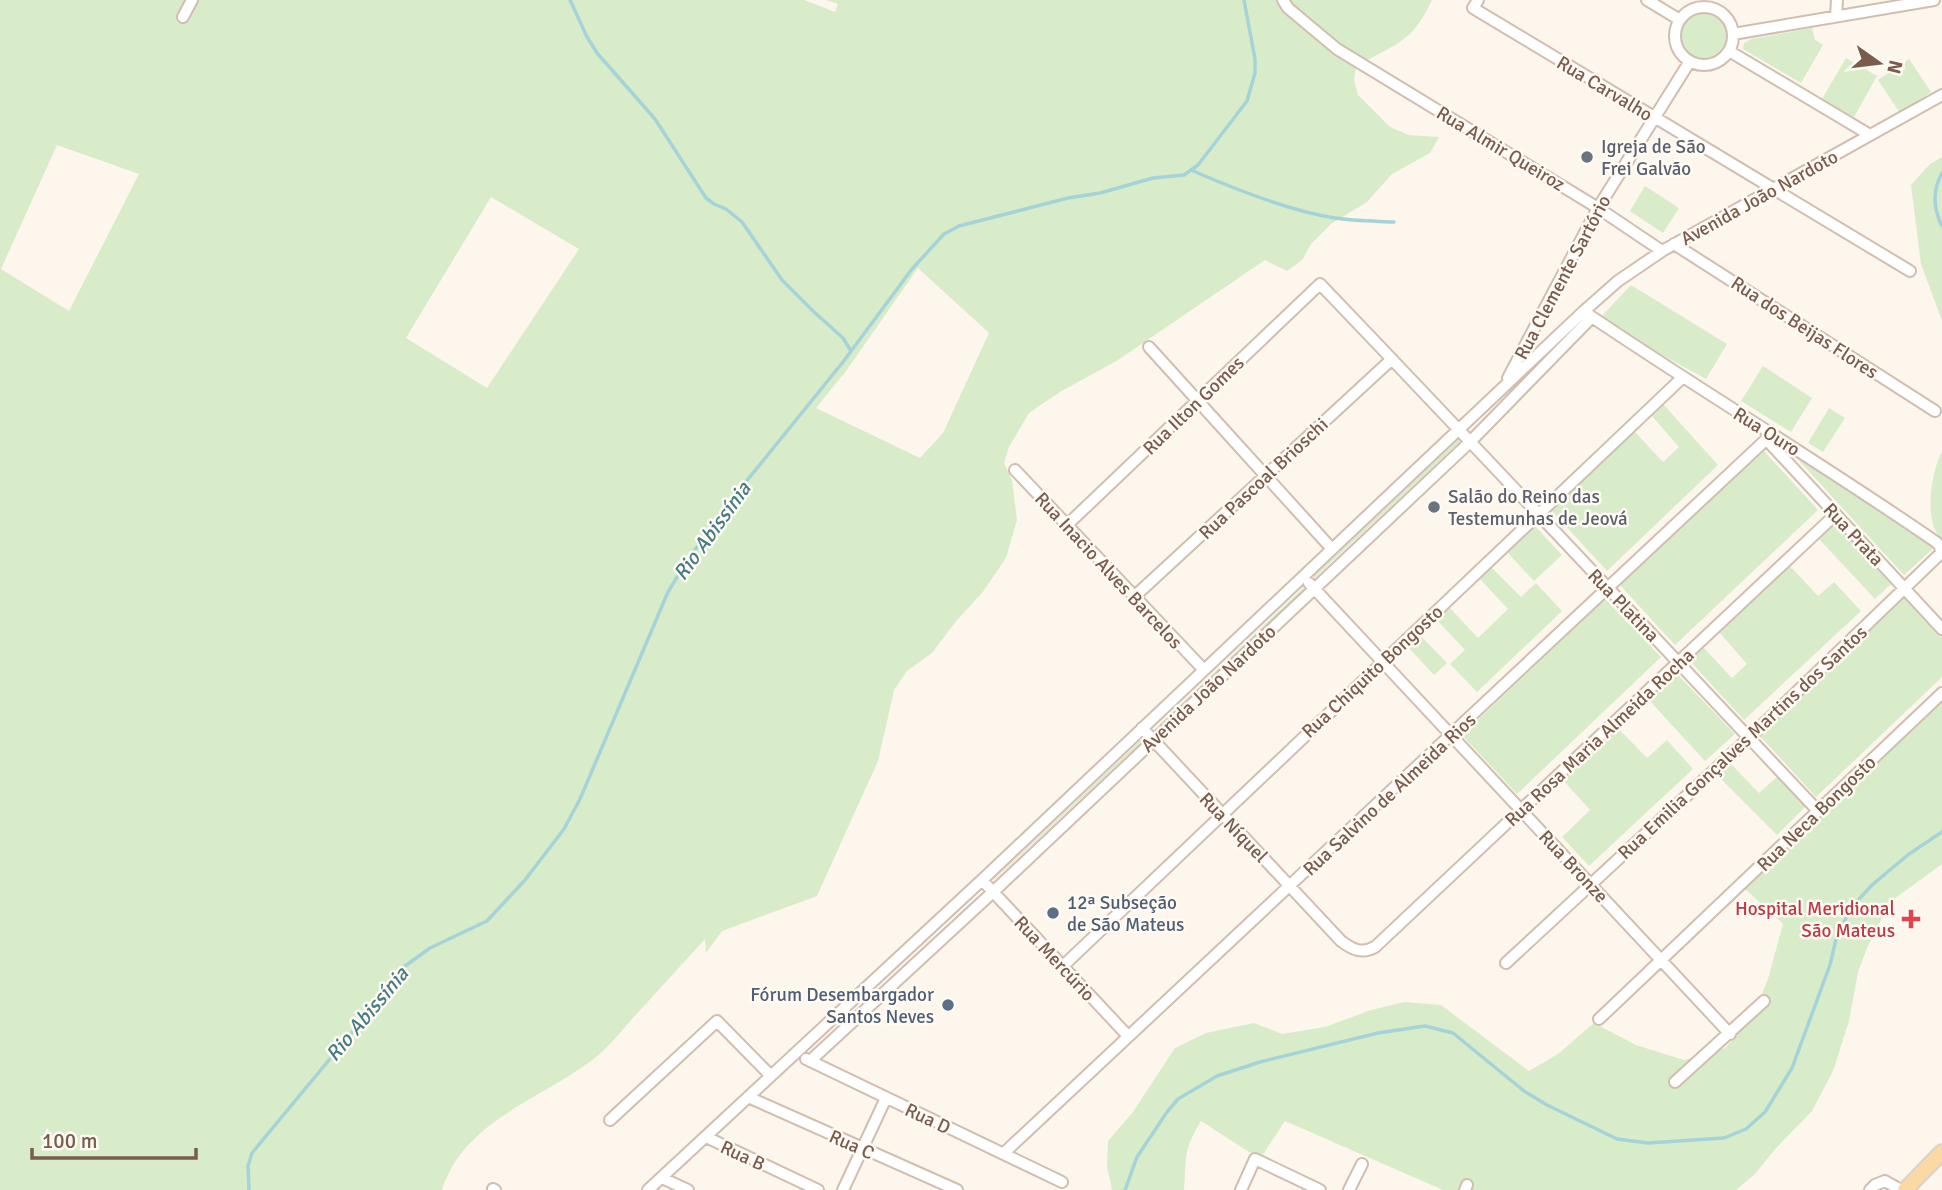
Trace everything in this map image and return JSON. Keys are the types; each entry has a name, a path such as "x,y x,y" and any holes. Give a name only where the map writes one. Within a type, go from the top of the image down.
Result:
{"main road":[{"path":"1903,1190 1942,1152"}],"street":[{"path":"183,17 192,0"},
{"name":"Rua Almir Queiroz","path":"1283,0 1296,15 1338,49 1598,208 1662,251"},
{"path":"1647,0 1680,20"},
{"path":"1836,16 1837,0"},
{"path":"1734,34 1934,0"},
{"name":"Rua Carvalho","path":"1475,4 1654,117 1910,271"},
{"path":"1695,8 1714,8 1729,21 1734,34 1725,57 1704,65 1690,61 1677,46 1675,33 1680,20 1695,8"},
{"path":"1729,51 1870,135"},
{"name":"Rua Clemente Sartório","path":"1503,387 1598,208 1690,61"},
{"name":"Avenida João Nardoto","path":"810,1061 1471,441 1618,281 1674,244 1942,95"},
{"name":"Rua dos Beijas Flores","path":"1674,244 1936,411"},
{"name":"Rua Platina","path":"1320,284 1460,429 1538,516 1818,811"},
{"name":"Rua Ilton Gomes","path":"1067,525 1320,284"},
{"name":"Avenida João Nardoto","path":"648,1190 982,880 1503,387 1588,314"},
{"name":"Rua Ouro","path":"1588,314 1769,436 1861,490 1940,546"},
{"path":"1149,347 1332,549"},
{"name":"Rua Pascoal Brioschi","path":"1135,596 1392,359"},
{"name":"Rua Chiquito Bongosto","path":"1063,966 1382,660 1682,378"},
{"name":"Rua Prata","path":"1769,436 1835,515 1942,629"},
{"name":"Rua Salvino de Almeida Rios","path":"1004,1153 1291,887 1769,436"},
{"name":"Rua Inacio Alves Barcelos","path":"1014,470 1204,670"},
{"name":"Rua Rosa Maria Almeida Rocha","path":"1358,951 1375,947 1835,515"},
{"name":"Rua Emilia Gonçalves Martins dos Santos","path":"1506,963 1939,557 1940,546"},
{"name":"Rua Bronze","path":"1303,577 1730,1034"},
{"name":"Rua Neca Bongosto","path":"1599,1019 1942,694"},
{"name":"Rua Níquel","path":"1142,728 1341,941 1358,951"},
{"name":"Rua Mercúrio","path":"982,880 1128,1036"},
{"path":"1675,1082 1764,1001"},
{"path":"610,1120 717,1021 771,1076"},
{"name":"Rua D","path":"794,1054 1062,1182"},
{"name":"Rua C","path":"748,1097 957,1190"},
{"path":"843,1190 886,1098"},
{"name":"Rua B","path":"706,1137 818,1190"},
{"path":"1241,1190 1255,1158 1321,1190"},
{"path":"1349,1190 1362,1164"},
{"path":"662,1178 688,1190"},
{"path":"1870,1190 1885,1181 1903,1190"}],"green space":[{"path":"0,0 804,0 835,12 838,4 826,0 1432,0 1409,35 1356,67 1354,80 1358,95 1390,127 1409,135 1439,137 1430,153 1392,174 1367,202 1331,224 1311,244 1302,260 1287,271 1265,260 1118,360 1060,392 1029,413 1009,447 1004,463 1012,480 1017,520 1006,558 982,593 932,653 907,671 894,690 878,761 817,896 722,931 706,953 705,939 601,1053 576,1072 508,1113 468,1145 453,1166 442,1190 0,1190","holes":["57,145 139,174 69,311 1,269","491,197 579,249 487,388 406,338","918,268 989,333 943,433 920,458 816,408 846,371"]},
{"path":"1703,10 1720,17 1727,34 1720,51 1703,58 1686,51 1679,34 1686,17"},
{"path":"1812,28 1815,40 1823,45 1801,83 1743,49 1744,43 1752,39"},
{"path":"1846,58 1877,76 1854,117 1822,99"},
{"path":"1909,59 1931,92 1900,113 1878,80"},
{"path":"1942,157 1942,321 1921,264 1911,185 1930,164"},
{"path":"1645,186 1679,208 1663,233 1630,211"},
{"path":"1631,285 1727,344 1706,379 1598,320"},
{"path":"1763,366 1812,398 1791,432 1741,401"},
{"path":"1663,404 1718,465 1607,571 1550,509 1634,431 1663,462 1679,447 1651,415"},
{"path":"1829,408 1845,418 1823,452 1808,443"},
{"path":"1460,438 1462,440 1313,579 1313,577"},
{"path":"1763,450 1818,510 1675,645 1620,585"},
{"path":"1942,451 1942,540 1932,522 1931,497"},
{"path":"1793,454 1936,546 1904,575"},
{"path":"1834,523 1891,584 1875,599 1818,538"},
{"path":"1535,526 1562,555 1534,581 1507,552"},
{"path":"1789,565 1818,596 1834,582 1861,611 1744,720 1689,660 1703,647 1732,678 1747,664 1718,631"},
{"path":"1491,567 1521,597 1536,583 1562,611 1477,692 1450,664 1465,650 1435,618 1448,606 1478,638 1508,609 1479,578"},
{"path":"1303,588 1305,590 1155,730 1156,728"},
{"path":"1904,597 1942,637 1942,677 1816,797 1759,735"},
{"path":"1605,599 1661,657 1517,794 1462,735"},
{"path":"1419,634 1447,663 1434,675 1407,646"},
{"path":"1676,673 1735,734 1705,761 1648,699"},
{"path":"1942,700 1942,864 1890,902 1858,972 1849,1021 1833,1071 1812,1111 1755,1174 1736,1190 1443,1190 1285,1121 1260,1159 1201,1121 1188,1148 1184,1190 1112,1190 1107,1166 1108,1141 1133,1112 1175,1048 1206,1033 1254,1023 1282,1034 1325,1027 1371,1010 1404,1002 1441,1005 1529,1071 1558,1054 1594,1023 1636,1045 1684,1060 1725,1048 1752,1018 1768,979 1783,924 1743,887"},
{"path":"1617,727 1647,758 1667,740 1693,769 1589,866 1562,837 1590,810 1562,779"},
{"path":"1144,740 994,880 995,878"},
{"path":"1729,762 1759,793 1777,777 1806,806 1777,835 1717,775"}],"waterway":[{"path":"570,0 597,53 655,119 706,198 742,222 782,280 843,338 851,351"},
{"name":"Rio Abissínia","path":"249,1190 248,1166 252,1153 401,969 430,948 487,921 525,880 564,829 580,799 668,592 691,554 709,534 719,515 843,362 912,269 944,234 959,226 1153,178 1184,175 1198,165 1247,101 1255,73 1244,0"},
{"path":"1191,170 1243,191 1318,215 1394,222"},
{"path":"1942,173 1935,200 1942,226"},
{"path":"1125,1190 1137,1157 1167,1112 1178,1099 1217,1076 1260,1062 1378,1033 1425,1026 1453,1033 1524,1091 1617,1139 1648,1143 1724,1138 1746,1129 1765,1112 1792,1068 1830,965 1837,935 1852,907 1872,885 1909,854 1942,832"}],"place":[{"name":"Igreja de São Frei Galvão","path":"1587,157"},
{"name":"Salão do Reino das Testemunhas de Jeová","path":"1434,507"},
{"name":"12ª Subseção de São Mateus","path":"1053,913"},
{"name":"Hospital Meridional São Mateus","path":"1911,919"},
{"name":"Fórum Desembargador Santos Neves","path":"948,1005"}]}
